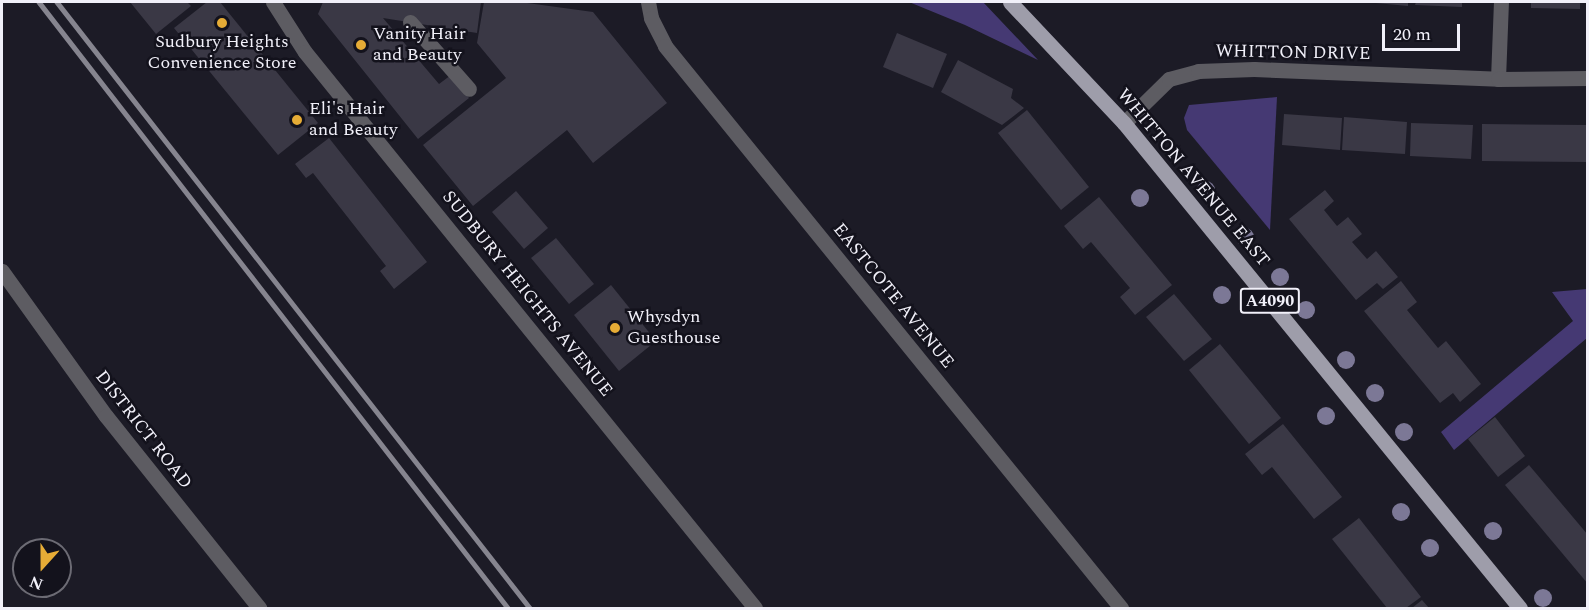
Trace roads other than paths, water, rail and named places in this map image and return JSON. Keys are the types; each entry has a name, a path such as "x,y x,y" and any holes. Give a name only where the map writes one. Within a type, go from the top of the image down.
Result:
{"main road":[{"name":"WHITTON AVENUE EAST","path":"1010,2 1124,123 1520,609"}],"street":[{"name":"SUDBURY HEIGHTS AVENUE","path":"273,2 305,52 755,609"},
{"name":"EASTCOTE AVENUE","path":"648,2 651,18 665,46 1121,609"},
{"path":"1498,79 1502,2"},
{"path":"410,22 469,89"},
{"name":"WHITTON DRIVE","path":"1124,123 1169,79 1198,71 1254,69 1498,79 1587,78"},
{"name":"DISTRICT ROAD","path":"2,271 106,416 259,609"}],"railway":[{"path":"39,2 508,608"},
{"path":"57,2 530,608"}],"place":[{"name":"Sudbury Heights Convenience Store","path":"222,23"},
{"name":"Vanity Hair and Beauty","path":"361,45"},
{"name":"Eli's Hair and Beauty","path":"297,120"},
{"name":"Whysdyn Guesthouse","path":"615,328"}]}
